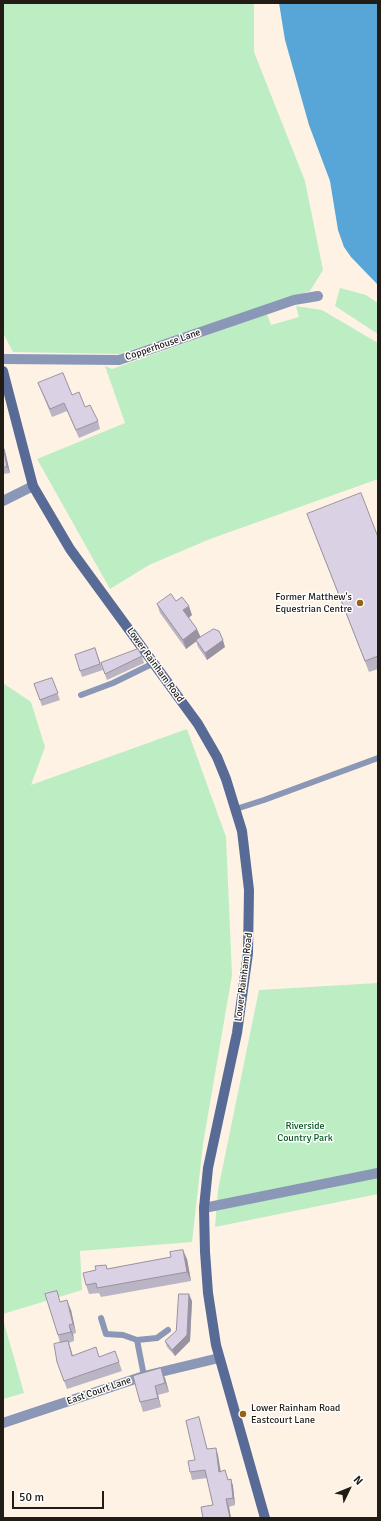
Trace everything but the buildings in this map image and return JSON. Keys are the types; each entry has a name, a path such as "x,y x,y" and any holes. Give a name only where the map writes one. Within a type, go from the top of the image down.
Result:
{"main road":[{"name":"Lower Rainham Road","path":"3,370 34,486 70,549 191,714 207,740 221,767 242,831 249,878 250,926 248,954 237,1033 208,1168 204,1208 208,1293 219,1358 266,1518"}],"street":[{"name":"Copperhouse Lane","path":"3,359 119,360 294,300 318,296"},
{"path":"3,501 34,486"},
{"path":"204,1208 378,1172"},
{"name":"East Court Lane","path":"3,1423 144,1376 219,1358"}],"lane":[{"path":"81,695 113,683 154,663"},
{"path":"236,809 378,758"},
{"path":"102,1318 106,1334 123,1335 137,1340 157,1338 168,1330"},
{"path":"137,1340 144,1376"}],"green space":[{"path":"3,3 254,3 254,52 305,181 323,270 310,291 119,354 13,352 3,333"},
{"path":"340,288 366,295 378,303 378,334 335,306"},
{"path":"296,306 322,310 378,343 378,479 210,539 149,565 110,589 37,459 125,423 105,366 112,369 267,314 271,325 299,317"},
{"path":"3,683 31,702 45,747 31,785 187,729 226,837 232,975 203,1144 192,1242 80,1251 82,1290 3,1314"},
{"name":"Riverside Country Park","path":"378,983 378,1194 215,1227 218,1190 259,990"},
{"path":"3,1319 24,1393 3,1399"}],"water":[{"path":"279,3 378,3 378,285 351,257 344,247 338,230 330,181 309,125 285,40"}],"place":[{"name":"Former Matthew's Equestrian Centre","path":"360,603"},
{"name":"Lower Rainham Road Eastcourt Lane","path":"243,1414"}]}
